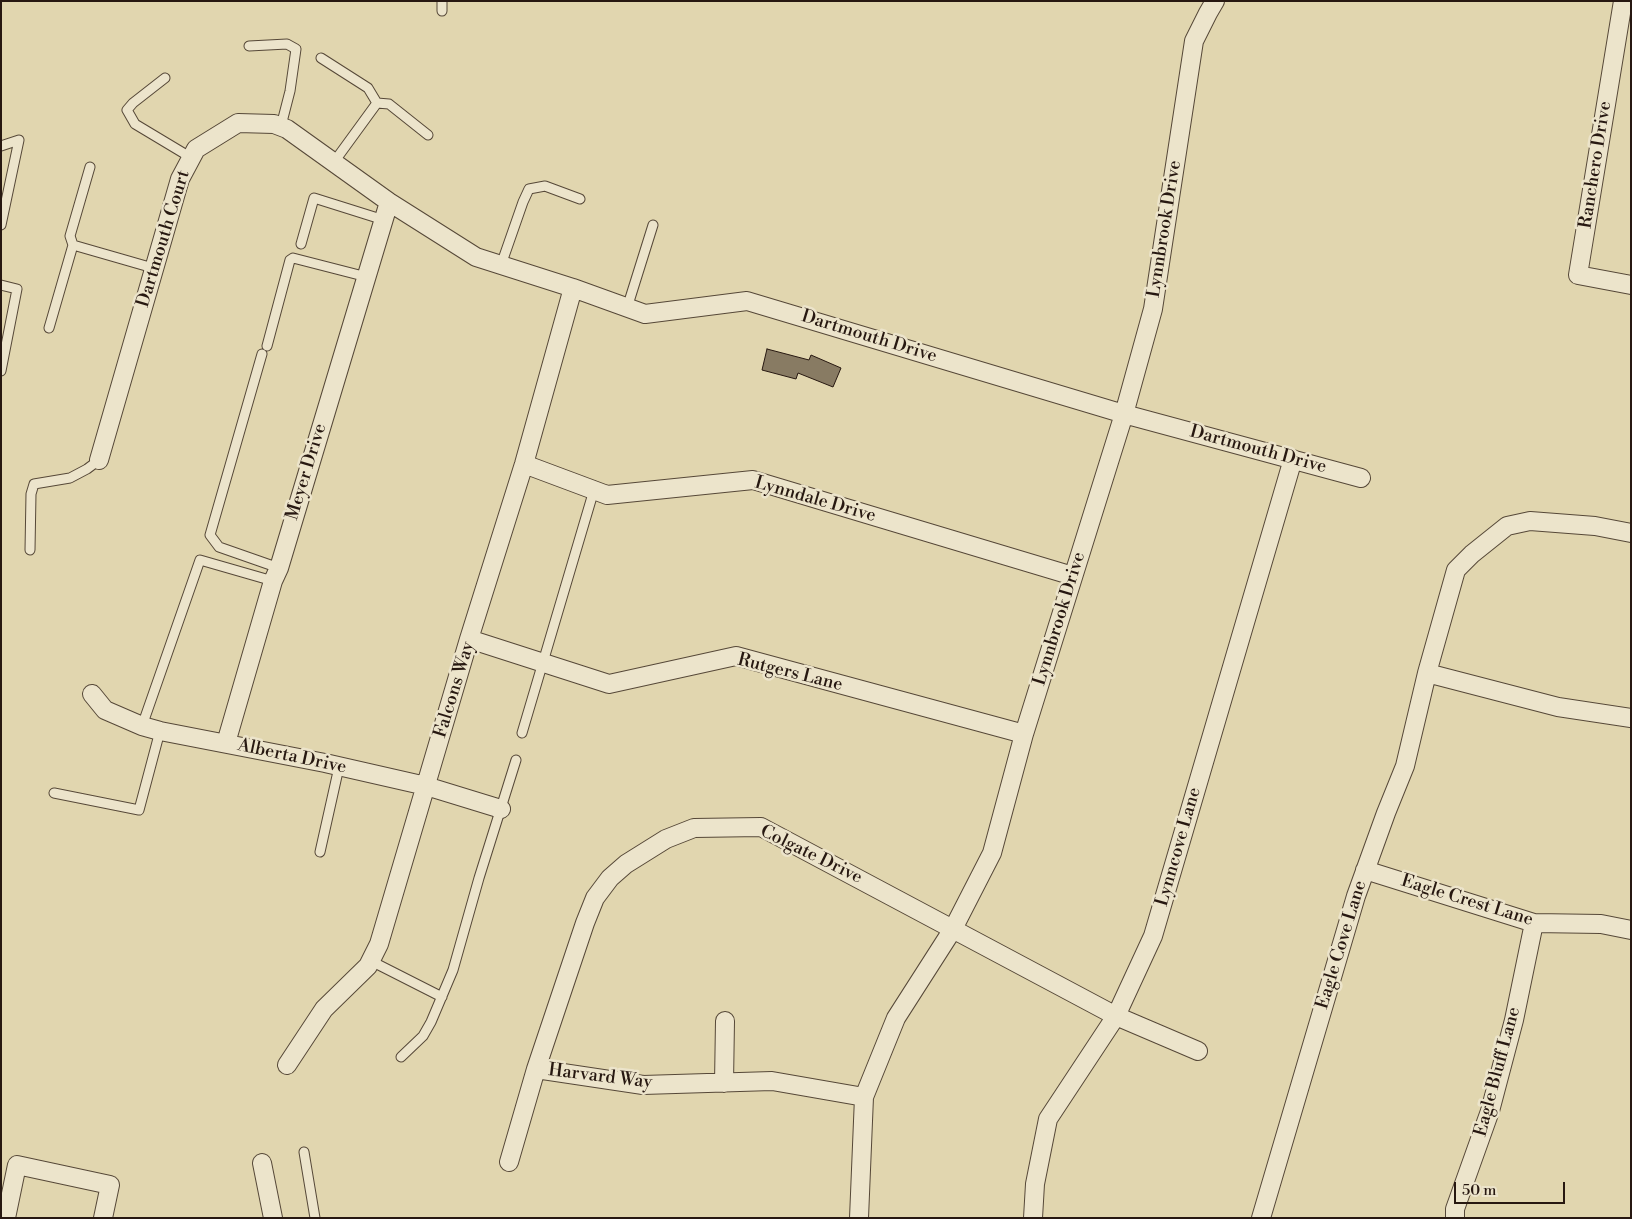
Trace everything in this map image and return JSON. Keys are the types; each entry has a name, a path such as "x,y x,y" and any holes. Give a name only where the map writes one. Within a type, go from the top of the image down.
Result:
{"street":[{"name":"Lynnbrook Drive","path":"860,1218 864,1097 896,1018 953,929 992,854 1024,734 1124,414 1153,309 1194,41 1215,1"},
{"name":"Ranchero Drive","path":"1623,1 1578,275 1631,285"},
{"name":"Dartmouth Court","path":"99,460 180,179 190,157 196,149 238,123 274,124 281,126 389,202"},
{"name":"Dartmouth Drive","path":"389,202 476,257 646,314 748,301 1124,414 1361,478"},
{"name":"Meyer Drive","path":"226,743 389,202"},
{"name":"Falcons Way","path":"286,1065 324,1009 368,966 379,944 469,639 524,464 573,288"},
{"name":"Lynncove Lane","path":"1033,1218 1035,1184 1048,1119 1116,1016 1153,936 1293,459"},
{"name":"Lynndale Drive","path":"524,464 607,495 753,480 1073,576"},
{"name":"Eagle Cove Lane","path":"1261,1218 1353,905 1405,766 1427,673 1456,570 1472,554 1508,526 1530,521 1595,526 1631,533"},
{"name":"Rutgers Lane","path":"469,639 609,684 736,656 1024,734"},
{"path":"1427,673 1558,707 1631,718"},
{"name":"Alberta Drive","path":"92,694 105,710 142,726 426,786 501,808"},
{"name":"Colgate Drive","path":"509,1162 536,1069 595,898 610,878 626,864 666,839 694,828 761,827 1116,1016 1198,1051"},
{"name":"Eagle Crest Lane","path":"1365,870 1534,923 1601,924 1631,930"},
{"name":"Eagle Bluff Lane","path":"1455,1218 1455,1209 1490,1111 1509,1038 1534,923"},
{"path":"724,1083 725,1021"},
{"name":"Harvard Way","path":"536,1069 643,1085 772,1081 864,1097"},
{"path":"262,1163 273,1218"},
{"path":"6,1218 16,1166 110,1185 103,1218"}],"lane":[{"path":"442,1 442,12"},
{"path":"250,46 287,44 296,49 290,90 281,126"},
{"path":"321,58 368,88 378,103"},
{"path":"165,78 127,110 135,124 190,157"},
{"path":"378,103 389,104 428,134"},
{"path":"334,162 378,103"},
{"path":"1,146 19,140 1,225"},
{"path":"49,328 73,245 70,236 90,167"},
{"path":"502,265 529,189 545,186 580,200"},
{"path":"301,244 314,198 384,220"},
{"path":"627,308 653,225"},
{"path":"73,245 154,268"},
{"path":"276,574 219,546 210,535 290,260 293,258 366,277"},
{"path":"1,285 17,289 1,371"},
{"path":"30,550 31,494 34,484 70,478 99,460"},
{"path":"522,733 594,490"},
{"path":"142,726 200,560 276,574"},
{"path":"54,793 139,810 160,731"},
{"path":"401,1057 423,1036 442,997 516,760"},
{"path":"320,852 339,767"},
{"path":"371,961 442,997"},
{"path":"304,1152 315,1218"}],"building":[{"path":"767,349 809,360 811,355 841,368 833,387 798,373 796,379 762,370"}]}
